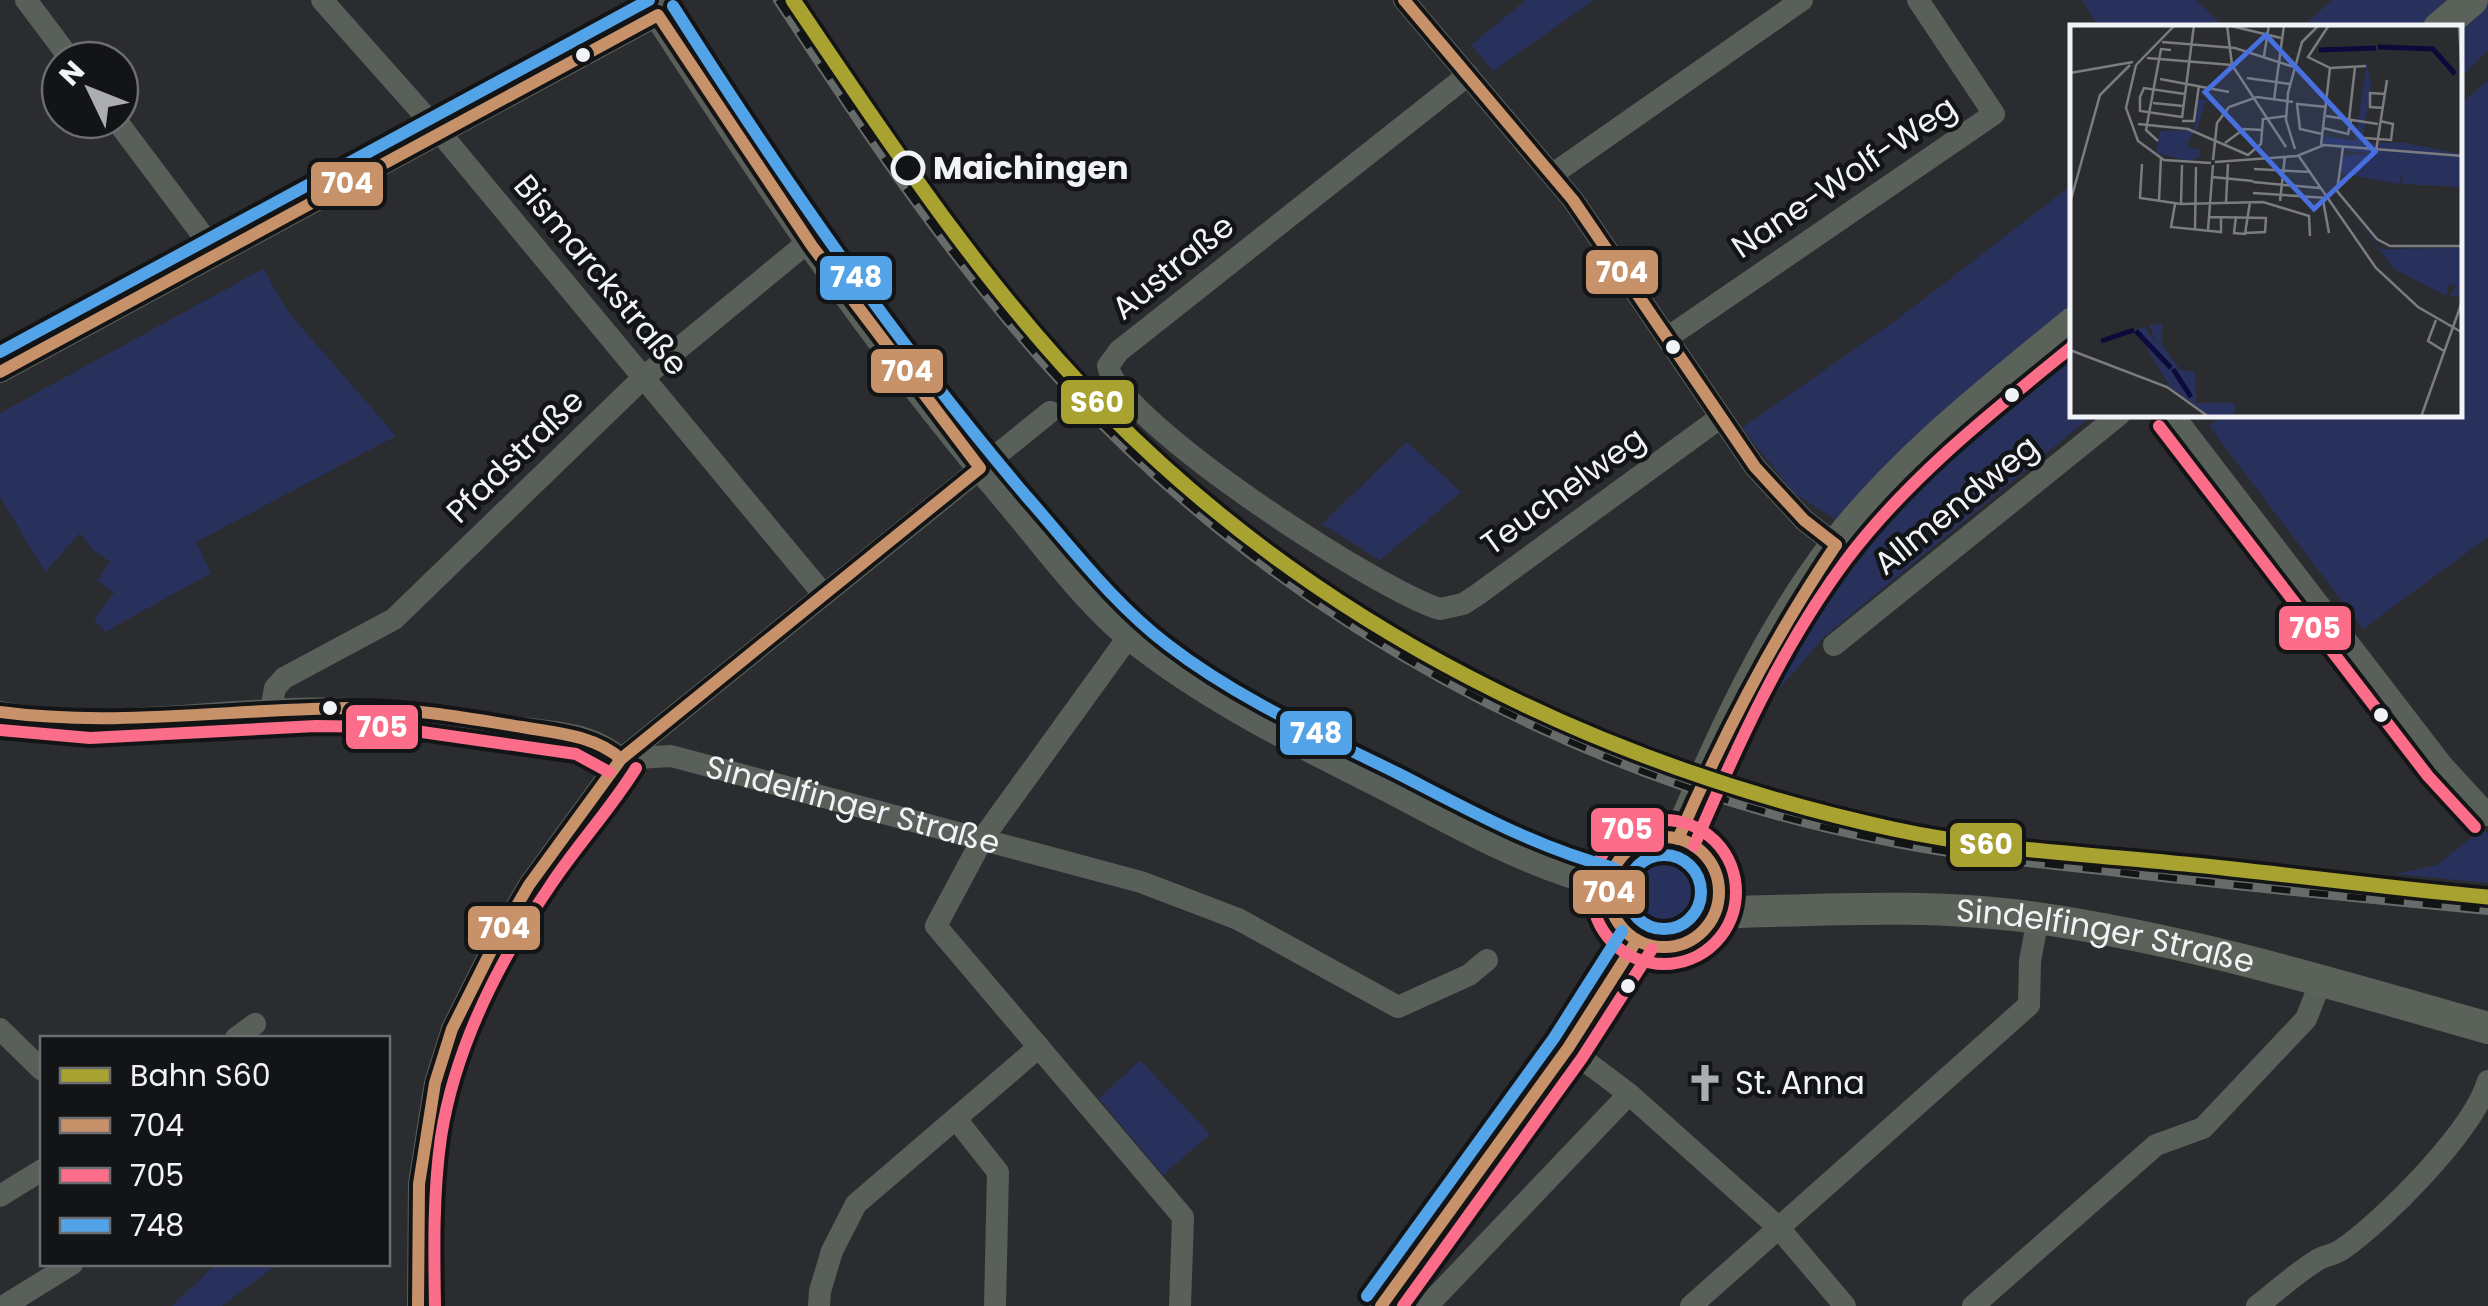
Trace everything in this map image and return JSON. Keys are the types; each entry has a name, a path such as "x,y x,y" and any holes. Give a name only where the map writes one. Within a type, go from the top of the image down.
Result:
{"main road":[{"path":"2442,25 2472,0"},
{"path":"1678,839 1779,630 1836,545 1903,469 1940,434 2070,326"},
{"path":"1678,839 1692,845 1712,866 1717,879 1716,908 1710,923 1684,944 1652,946 1637,940 1618,923 1612,911 1609,885 1622,857 1633,847 1647,840 1678,839"},
{"name":"Sindelfinger Straße","path":"1716,908 1742,912 1926,908 2038,918 2218,954 2488,1028"},
{"path":"1381,1306 1568,1048 1637,940"}],"street":[{"path":"26,0 56,40"},
{"name":"Bismarckstraße","path":"322,0 442,135 824,595"},
{"path":"1404,0 1553,174 1778,495 1836,545"},
{"path":"1553,174 1802,0"},
{"name":"Nane-Wolf-Weg","path":"1667,338 1994,114 1918,0"},
{"path":"0,372 442,135 653,8 808,242 901,370 1069,572 1129,636 1180,674 1282,734 1475,833 1584,880 1609,885"},
{"name":"Austraße","path":"1440,610 1370,574 1207,466 1125,396 1108,366 1119,351 1468,75"},
{"path":"131,140 216,253"},
{"name":"Pfadstraße","path":"271,710 274,688 284,678 394,620 644,377 808,242"},
{"path":"418,1306 419,1184 434,1083 452,1029 495,942 530,885 621,759 1050,412"},
{"name":"Teuchelweg","path":"1440,610 1463,604 1721,417"},
{"name":"Allmendweg","path":"1834,646 2115,418"},
{"path":"2175,418 2442,766 2488,815"},
{"path":"1129,636 982,838 936,926 1183,1217 1180,1306"},
{"path":"0,712 85,721 271,710 360,708 416,712 581,736 621,759"},
{"name":"Sindelfinger Straße","path":"621,759 672,756 1141,882 1238,919 1398,1007 1469,974 1488,960"},
{"path":"1692,1306 2029,1006 2030,961 2038,918"},
{"path":"1974,1306 2156,1145 2203,1128 2306,1019 2322,981"},
{"path":"0,1029 40,1068"},
{"path":"819,1306 832,1251 856,1204 1039,1047"},
{"path":"1568,1048 1629,1094 1778,1227 1844,1306"},
{"path":"2257,1306 2322,1257 2338,1252 2404,1195 2451,1144 2487,1090"},
{"path":"1427,1306 1629,1094"},
{"path":"956,1120 998,1172 996,1306"},
{"path":"0,1196 40,1171"},
{"path":"4,1306 69,1266"}],"shaded area":[{"path":"1526,0 1594,0 1493,71 1471,45"},
{"path":"2082,0 2196,0 2223,25 2098,25"},
{"path":"2332,0 2488,0 2488,50 2463,75 2463,25 2304,25"},
{"path":"2488,80 2488,537 2363,629 2209,426 2219,418 2463,418 2463,102"},
{"path":"2070,186 2070,418 2089,418 1825,636 1754,718 1796,633 1861,536 1794,493 1742,428 1899,318"},
{"path":"263,269 289,313 396,436 196,542 211,573 105,632 94,619 114,593 97,580 110,562 92,549 80,533 45,572 0,497 0,413"},
{"path":"1407,442 1461,492 1380,560 1322,524"},
{"path":"2482,829 2488,833 2488,883 2395,874 2437,865"},
{"path":"1664,851 1680,854 1694,863 1703,877 1703,909 1694,923 1680,932 1664,935 1648,932 1634,923 1625,909 1622,893 1625,877 1634,863 1648,854"},
{"path":"1140,1060 1210,1134 1163,1175 1099,1099"},
{"path":"214,1266 275,1266 222,1306 172,1306"}],"railway":[{"path":"778,0 949,248 1065,386 1151,471 1243,549 1341,618 1445,680 1553,734 1665,779 1780,816 1897,843 2030,862 2488,910"}],"rail line":[{"name":"S60","path":"793,0 979,265 1106,411 1189,489 1278,559 1371,622 1469,677 1571,726 1676,767 1783,802 1893,829 2002,847 2488,897"}],"transit line":[{"name":"748","path":"0,352 649,0"},
{"name":"704","path":"1404,0 1573,200 1755,467 1804,520 1836,545"},
{"name":"748","path":"673,6 755,133 886,319 979,439 1077,555 1148,629 1195,664 1280,715 1504,827 1614,868"},
{"name":"704","path":"0,372 658,15 812,246 980,468 621,759 529,885 452,1029 435,1083 419,1184 418,1306"},
{"name":"705","path":"1694,846 1781,662 1847,559 1925,472 2070,348"},
{"name":"705","path":"2159,426 2428,776 2475,827"},
{"name":"704","path":"1678,839 1750,688 1836,545"},
{"name":"704","path":"0,712 89,718 311,709 398,710 574,736 621,759"},
{"name":"705","path":"0,730 90,738 316,726 387,727 576,754 609,772"},
{"name":"705","path":"435,1306 435,1200 441,1137 468,1038 531,915 636,768"},
{"name":"705","path":"1664,820 1692,825 1715,841 1731,864 1736,892 1731,920 1715,943 1692,959 1664,964 1636,959 1613,943 1597,920 1592,892 1597,864 1613,841 1636,825 1664,820"},
{"name":"704","path":"1664,837 1685,842 1703,853 1714,871 1719,892 1714,913 1703,931 1685,942 1664,947 1643,942 1625,931 1614,913 1609,892 1614,871 1625,853 1643,842 1664,837"},
{"name":"748","path":"1664,855 1690,866 1701,892 1690,918 1664,929 1638,918 1627,892 1638,866 1664,855"},
{"name":"748","path":"1367,1296 1554,1038 1622,931"},
{"name":"704","path":"1381,1306 1568,1048 1637,940"},
{"name":"705","path":"1403,1306 1582,1058 1652,949"}],"place":[{"name":"Maichingen","path":"908,168"},
{"name":"St. Anna","path":"1705,1083"}]}
